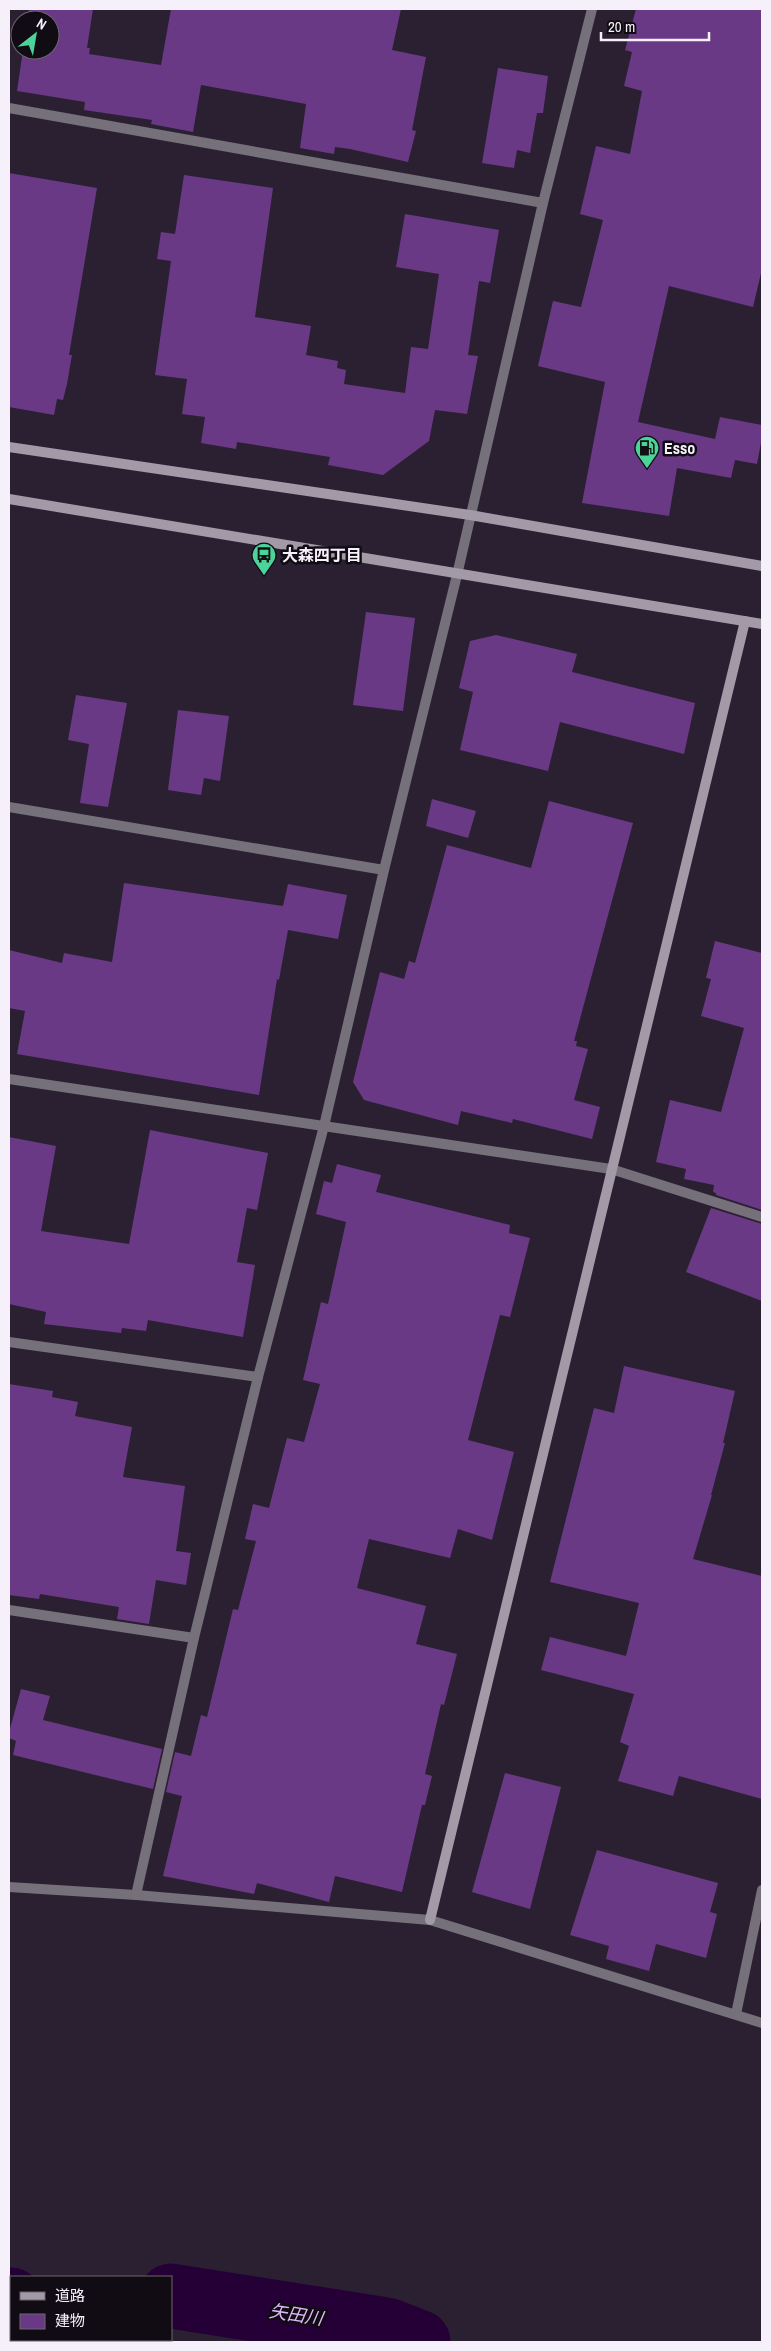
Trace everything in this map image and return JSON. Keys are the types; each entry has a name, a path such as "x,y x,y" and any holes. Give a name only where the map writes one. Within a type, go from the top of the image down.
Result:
{"street":[{"path":"136,1895 194,1638 258,1377 324,1126 384,870 457,575 543,203 592,9"},
{"path":"9,108 543,203"},
{"path":"9,447 470,515 762,565"},
{"path":"9,499 457,575 762,624"},
{"path":"430,1920 610,1168 745,620"},
{"path":"9,807 384,870"},
{"path":"9,1079 610,1168 762,1217"},
{"path":"9,1342 258,1377"},
{"path":"9,1610 194,1638"},
{"path":"9,1887 136,1895 430,1920 762,2023"},
{"path":"736,2014 762,1890"}],"building":[{"path":"93,9 87,48 90,48 89,54 161,65 171,9 401,9 392,50 426,57 412,130 416,131 408,162 335,147 334,154 300,148 306,104 201,85 193,132 151,124 152,120 84,110 85,102 17,91 22,60 60,60 60,10 29,10"},
{"path":"636,9 762,9 762,269 753,307 669,286 638,422 715,439 720,417 762,425 762,437 757,464 735,460 731,478 677,468 669,516 582,503 605,382 538,366 553,301 581,307 603,220 580,214 596,146 630,154 642,91 624,86 632,52 625,50"},
{"path":"498,68 548,76 543,113 537,113 530,153 517,150 514,168 482,163"},
{"path":"9,173 97,188 69,355 72,355 67,384 63,400 57,399 54,415 9,407"},
{"path":"184,175 273,188 255,317 311,326 306,355 338,361 337,368 346,370 344,384 405,393 411,347 428,349 439,274 396,267 405,214 499,230 490,283 479,281 468,355 478,356 467,414 435,410 429,441 383,475 328,465 330,457 237,442 236,449 201,443 205,417 182,414 187,379 155,375 171,261 157,259 161,232 175,234"},
{"path":"366,612 415,618 403,711 353,705"},
{"path":"496,635 577,654 572,672 695,703 684,754 560,722 548,771 460,750 473,692 459,688 470,641"},
{"path":"76,695 127,703 108,807 80,803 89,744 68,740"},
{"path":"178,710 229,716 220,781 204,778 201,795 168,790"},
{"path":"432,799 476,811 468,838 426,826"},
{"path":"549,801 633,823 574,1041 577,1041 576,1046 588,1049 574,1100 600,1107 592,1139 513,1119 512,1123 461,1111 458,1125 364,1100 353,1082 380,972 404,979 409,961 415,963 447,845 531,868"},
{"path":"124,883 283,906 288,884 347,895 338,939 288,930 279,980 277,979 259,1095 17,1054 25,1011 9,1008 9,950 62,963 64,953 112,962"},
{"path":"715,941 762,953 762,1210 716,1195 713,1192 714,1185 684,1179 686,1169 656,1162 670,1100 721,1112 744,1028 701,1016 711,979 706,978"},
{"path":"150,1130 268,1153 257,1210 247,1208 237,1262 255,1265 243,1337 148,1320 146,1331 122,1328 121,1333 44,1324 46,1312 9,1304 9,1137 56,1146 41,1231 129,1244"},
{"path":"337,1164 381,1175 376,1192 510,1225 509,1233 530,1238 510,1317 500,1315 468,1440 514,1452 492,1540 458,1529 450,1558 369,1539 357,1588 426,1606 416,1644 457,1654 444,1705 441,1704 425,1774 432,1776 425,1805 422,1805 402,1892 335,1876 329,1902 257,1883 254,1894 163,1876 182,1796 166,1792 175,1752 191,1756 201,1715 207,1717 233,1609 238,1610 256,1541 245,1539 253,1504 269,1508 287,1438 304,1442 320,1384 303,1380 321,1302 328,1304 346,1222 316,1214 324,1181 332,1183"},
{"path":"711,1208 762,1224 762,1301 686,1272"},
{"path":"624,1366 735,1391 712,1495 693,1559 762,1576 762,1799 679,1776 673,1796 618,1781 629,1746 620,1742 634,1694 541,1670 550,1637 626,1656 639,1603 550,1582 594,1408 614,1413"},
{"path":"9,1384 53,1391 52,1397 78,1402 75,1416 132,1427 123,1477 185,1486 176,1551 191,1553 186,1585 156,1580 149,1624 117,1619 119,1607 40,1594 39,1599 9,1595"},
{"path":"21,1689 50,1696 43,1720 162,1749 153,1789 13,1755 16,1741 9,1738 9,1732"},
{"path":"505,1773 561,1787 530,1909 472,1892"},
{"path":"597,1850 718,1883 710,1912 717,1914 706,1958 656,1944 649,1971 606,1959 609,1946 570,1935"}],"waterway":[{"name":"矢田川","path":"172,2296 387,2330 418,2342"}],"place":[{"name":"Esso","path":"647,469"},
{"name":"大森四丁目","path":"264,576"}]}
